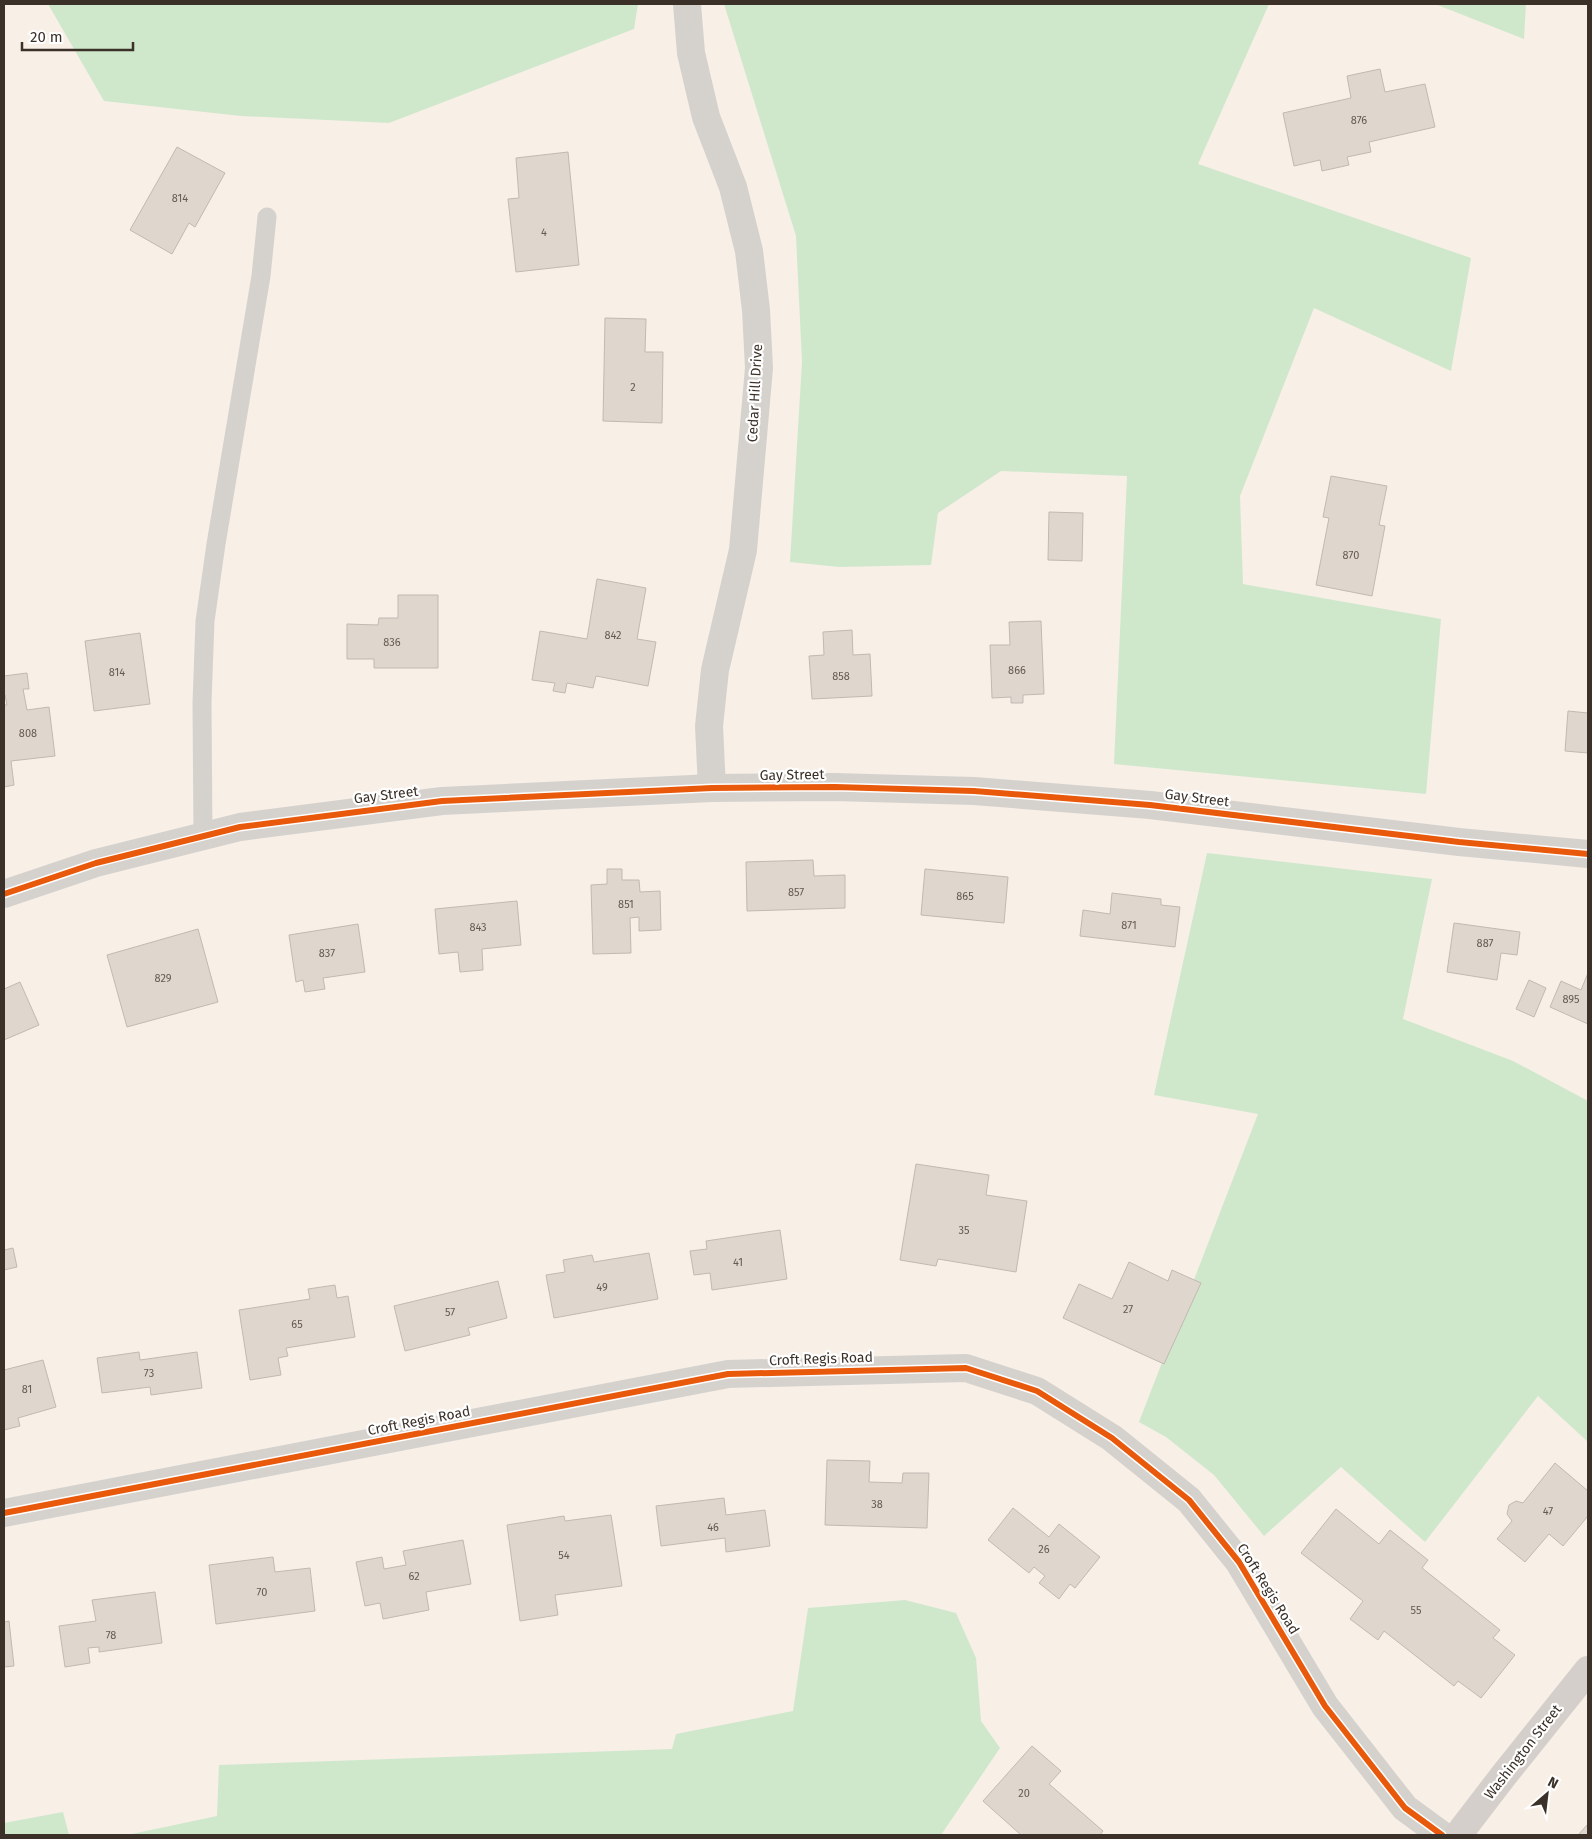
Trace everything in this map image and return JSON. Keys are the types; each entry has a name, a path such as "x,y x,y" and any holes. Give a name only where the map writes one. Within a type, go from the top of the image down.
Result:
{"main road":[{"name":"Washington Street","path":"1458,1835 1588,1670"}],"street":[{"name":"Cedar Hill Drive","path":"687,4 691,53 706,116 733,186 749,251 756,310 759,368 742,550 715,670 709,726 712,788"},
{"name":"Gay Street","path":"4,894 96,863 240,827 442,801 712,788 835,787 974,791 1150,805 1460,842 1588,854"},
{"name":"Croft Regis Road","path":"4,1513 728,1374 966,1368 1038,1392 1112,1438 1189,1500 1239,1562 1325,1706 1405,1808 1442,1835"}],"lane":[{"path":"203,836 202,703 205,621 261,276 267,216"}],"green space":[{"path":"48,4 638,4 634,29 389,123 241,116 104,101"},
{"path":"724,4 1269,4 1198,164 1471,258 1451,371 1314,308 1240,496 1243,584 1441,619 1426,794 1114,764 1127,476 1001,471 938,513 931,565 839,567 790,562 802,362 796,236"},
{"path":"1435,4 1526,4 1524,39"},
{"path":"1207,853 1432,879 1403,1019 1513,1061 1588,1101 1588,1442 1538,1396 1425,1542 1341,1467 1264,1536 1214,1475 1166,1437 1139,1422 1258,1114 1154,1095"},
{"path":"905,1600 956,1613 976,1658 981,1721 1000,1748 941,1835 127,1835 217,1816 219,1765 672,1749 676,1734 793,1711 808,1608"},
{"path":"63,1812 69,1835 4,1835 4,1823"}],"building":[{"path":"1380,69 1385,92 1425,84 1435,127 1369,142 1371,152 1347,157 1349,165 1322,171 1320,160 1294,166 1283,113 1351,98 1347,76"},
{"path":"177,147 225,173 195,227 189,223 172,254 130,230"},
{"path":"568,152 579,265 516,272 508,199 519,198 516,158"},
{"path":"605,318 646,319 645,352 663,352 662,423 603,421"},
{"path":"1331,476 1387,486 1379,525 1385,526 1372,596 1316,585 1329,518 1323,517"},
{"path":"1049,512 1083,513 1082,561 1048,560"},
{"path":"597,579 646,588 637,639 656,642 648,686 596,676 593,688 567,683 565,693 553,691 555,683 532,680 540,631 587,639"},
{"path":"398,595 438,595 438,668 374,668 374,659 347,659 347,624 378,625 379,618 398,618"},
{"path":"1041,621 1044,694 1023,695 1023,703 1011,703 1011,697 992,698 990,645 1010,645 1009,622"},
{"path":"852,630 853,655 870,654 872,696 812,699 809,656 824,655 823,632"},
{"path":"140,633 150,704 94,711 85,641"},
{"path":"27,673 29,689 23,689 27,710 49,707 55,756 11,761 14,785 4,787 4,705 7,705 4,695 4,676"},
{"path":"1568,711 1588,713 1588,753 1565,751"},
{"path":"813,860 814,876 845,875 845,908 747,911 746,862"},
{"path":"607,869 622,869 622,880 639,880 640,892 660,891 661,930 639,931 639,917 630,918 631,953 593,954 591,885 607,884"},
{"path":"925,869 1008,877 1004,923 921,915"},
{"path":"1112,893 1161,899 1161,905 1180,907 1175,947 1080,936 1083,910 1110,914"},
{"path":"517,901 521,945 482,949 483,970 460,972 458,952 439,954 435,909"},
{"path":"1454,923 1520,932 1517,955 1501,953 1497,980 1447,972"},
{"path":"358,924 365,972 323,978 325,989 305,992 303,980 296,982 289,935"},
{"path":"198,929 218,1002 127,1027 107,955"},
{"path":"1588,973 1588,1024 1550,1007 1561,981 1581,990"},
{"path":"1529,980 1546,988 1534,1017 1516,1009"},
{"path":"20,982 39,1025 4,1040 4,989"},
{"path":"916,1164 989,1175 986,1195 1027,1201 1016,1272 938,1259 936,1266 900,1260"},
{"path":"780,1230 787,1279 712,1290 710,1273 694,1275 690,1251 707,1249 706,1241"},
{"path":"13,1248 17,1267 4,1270 4,1250"},
{"path":"649,1253 658,1299 554,1318 546,1275 565,1272 563,1260 592,1255 594,1262"},
{"path":"1129,1262 1168,1281 1172,1270 1201,1283 1164,1364 1063,1318 1079,1284 1112,1299"},
{"path":"498,1281 507,1318 468,1328 470,1335 405,1351 394,1306"},
{"path":"335,1285 337,1298 348,1296 355,1337 286,1348 288,1356 278,1358 281,1375 250,1380 239,1310 310,1299 308,1289"},
{"path":"139,1352 140,1360 197,1352 202,1388 151,1395 150,1387 102,1393 97,1358"},
{"path":"43,1360 56,1407 18,1418 20,1426 4,1430 4,1370"},
{"path":"827,1460 870,1461 869,1482 902,1483 903,1473 929,1473 927,1528 825,1525"},
{"path":"1555,1463 1588,1491 1588,1516 1563,1546 1549,1534 1525,1562 1497,1539 1512,1521 1507,1514 1509,1505 1516,1501 1523,1503"},
{"path":"724,1498 726,1515 765,1510 770,1546 726,1552 725,1538 661,1546 656,1506"},
{"path":"1013,1508 1049,1537 1059,1524 1100,1557 1075,1588 1070,1584 1059,1599 1039,1583 1045,1576 1034,1567 1029,1573 988,1540"},
{"path":"1336,1509 1379,1544 1390,1530 1428,1560 1422,1568 1500,1630 1493,1638 1515,1655 1481,1698 1458,1681 1454,1686 1384,1631 1378,1640 1350,1619 1363,1601 1301,1553"},
{"path":"611,1515 622,1586 555,1595 558,1615 520,1621 507,1525 564,1516 565,1521"},
{"path":"463,1540 471,1584 426,1592 429,1610 383,1619 380,1603 365,1606 356,1562 382,1557 384,1569 406,1565 403,1551"},
{"path":"273,1557 275,1572 310,1568 315,1611 216,1624 209,1565"},
{"path":"155,1592 162,1643 99,1652 99,1647 88,1648 90,1663 65,1667 59,1626 96,1621 92,1600"},
{"path":"9,1621 14,1666 4,1667 4,1622"},
{"path":"1032,1746 1061,1771 1049,1784 1103,1831 1100,1835 1021,1835 983,1801"},
{"path":"1588,1824 1588,1835 1578,1835"}],"cycle path":[{"path":"4,894 96,863 240,827 442,801 712,788 835,787 974,791 1150,805 1459,842 1588,854"},
{"path":"4,1513 728,1374 966,1368 1037,1391 1112,1438 1189,1500 1239,1562 1325,1706 1405,1808 1442,1835"}]}
